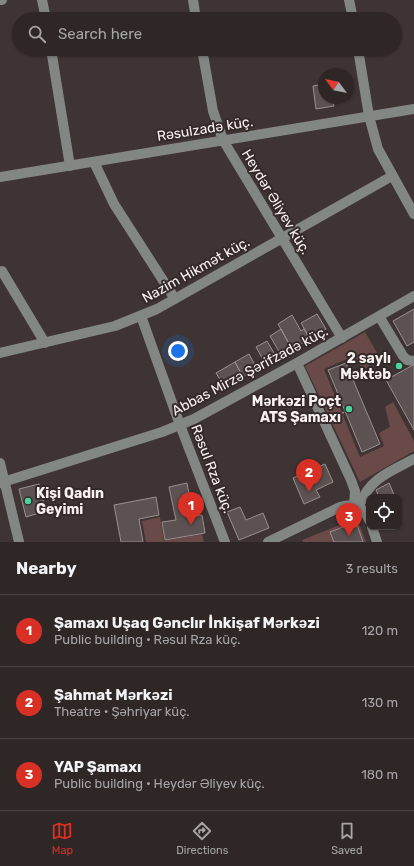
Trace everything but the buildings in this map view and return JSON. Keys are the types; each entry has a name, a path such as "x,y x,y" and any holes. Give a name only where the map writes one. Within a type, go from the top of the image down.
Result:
{"street":[{"path":"42,0 45,12"},
{"path":"193,0 195,12"},
{"path":"349,0 351,12"},
{"path":"52,56 70,166"},
{"name":"Heydər Əliyev küç.","path":"203,56 213,111 223,140 342,338"},
{"path":"359,56 369,116 378,149 414,214"},
{"name":"Rəsulzadə küç.","path":"0,178 414,109"},
{"path":"94,162 114,204 175,300"},
{"name":"Nazim Hikmət küç.","path":"0,354 108,328 141,316 175,300 392,176"},
{"path":"2,271 45,343"},
{"name":"Abbas Mirzə Şərifzadə küç.","path":"2,482 180,425 212,410 414,296"},
{"name":"Rəsul Rza küç.","path":"141,316 180,425 225,542"},
{"path":"379,316 402,356 407,360 414,361"},
{"path":"297,363 354,486 356,505 366,513"},
{"path":"268,542 281,539 340,507 356,505 373,483 414,459"},
{"path":"0,462 2,482 19,542"},
{"path":"373,530 377,542"}],"path":[{"path":"324,422 345,412"}],"shaded area":[{"path":"365,332 380,358 363,370 354,356 324,369 360,457 384,446 379,433 390,427 385,407 393,402 414,441 414,451 360,482 305,366"},
{"path":"160,517 164,541 202,534 204,542 146,542 142,521"},
{"path":"357,518 366,542 303,542 302,540"}],"place":[{"name":"2 saylı Məktəb","path":"399,366"},
{"name":"Mərkəzi Poçt ATS Şamaxı","path":"349,409"},
{"name":"Şahmat Mərkəzi","path":"309,492"},
{"name":"Kişi Qadın Geyimi","path":"28,501"},
{"name":"Şamaxı Uşaq Gənclır İnkişaf Mərkəzi","path":"191,525"},
{"name":"YAP Şamaxı","path":"349,536"}]}
